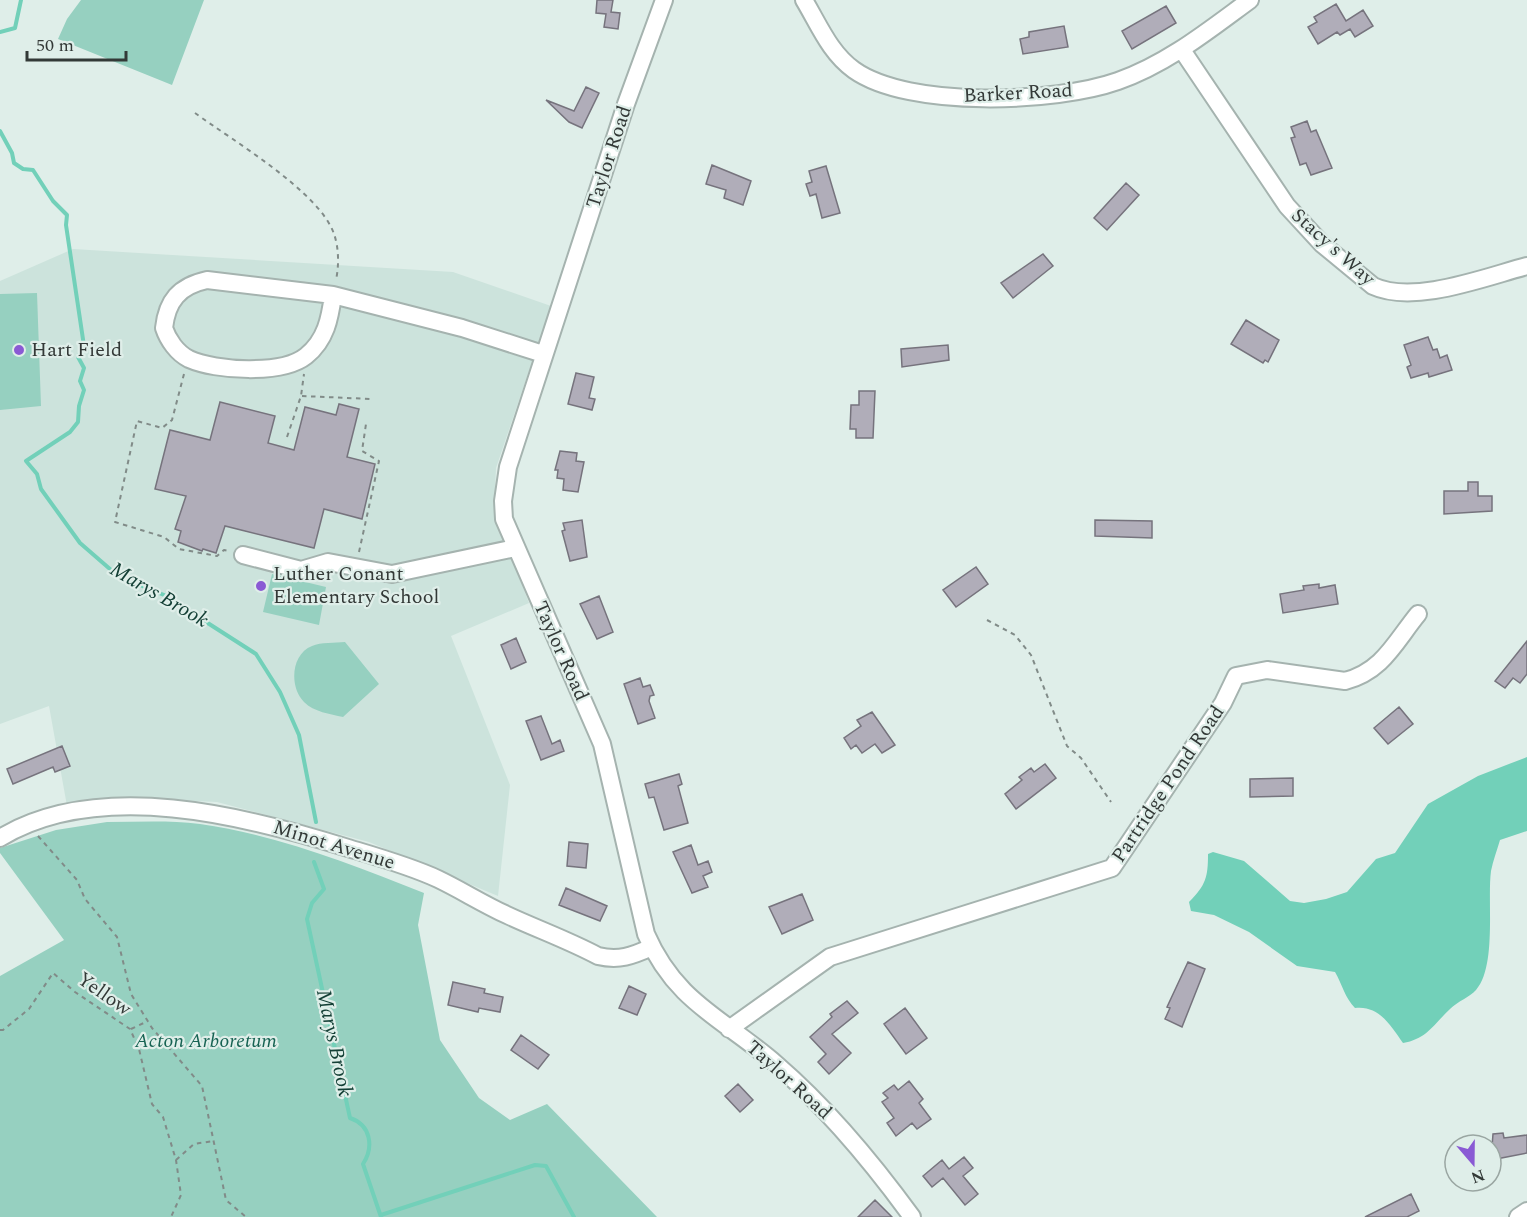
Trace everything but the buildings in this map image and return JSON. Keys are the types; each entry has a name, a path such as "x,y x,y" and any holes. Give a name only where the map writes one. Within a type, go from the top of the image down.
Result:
{"street":[{"name":"Taylor Road","path":"664,0 626,104 543,354 504,484 504,519 602,744 646,934 652,947 682,992 777,1065 827,1112 912,1217"},
{"name":"Barker Road","path":"804,0 832,48 854,70 879,83 912,93 998,97 1079,90 1118,81 1182,50 1250,0"},
{"name":"Stacy's Way","path":"1182,50 1287,206 1322,244 1373,286 1383,291 1411,293 1527,266"},
{"path":"333,295 328,327 306,356 291,365 275,368 208,365 188,358 175,348 164,328 171,299 193,283 207,280 333,295 462,328 543,354"},
{"path":"243,555 301,570 328,562 392,573 515,548"},
{"name":"Partridge Pond Road","path":"729,1029 830,957 1112,868 1223,703 1236,676 1258,670 1268,670 1346,681 1358,678 1372,671 1385,658 1418,614"},
{"name":"Minot Avenue","path":"0,838 28,825 62,815 138,806 211,814 262,823 370,855 437,879 507,915 598,956 613,960 628,958 652,947"},
{"path":"1518,1217 1527,1211"}],"path":[{"path":"195,113 290,182 318,206 334,234 339,265 333,295"},
{"path":"287,437 301,396 306,356"},
{"path":"188,358 172,420 162,428 137,422 115,522 164,537 179,549 217,556 224,550 243,555"},
{"path":"301,396 371,399"},
{"path":"356,567 379,461 362,451 366,424"},
{"path":"987,620 1015,635 1031,655 1067,746 1081,758 1111,802"},
{"path":"28,825 77,880 85,899 117,937 131,994 148,1021 202,1086 226,1200 246,1217"},
{"name":"Yellow","path":"0,1030 29,1010 53,973 75,992 130,1029 139,1049 152,1104 163,1117 176,1160 181,1195 171,1217"},
{"path":"130,1029 148,1021"},
{"path":"176,1160 194,1144 213,1141"}],"shaded area":[{"name":"Luther Conant Elementary School","path":"73,249 453,272 551,306 496,468 497,518 529,603 451,636 510,785 498,896 369,842 217,802 131,798 67,806 49,706 0,724 0,281"},
{"path":"1527,757 1527,831 1500,840 1494,859 1490,883 1489,949 1483,979 1476,990 1453,1006 1418,1038 1403,1043 1378,1013 1355,1008 1335,972 1297,966 1249,932 1214,915 1191,911 1189,902 1202,885 1206,875 1208,854 1213,852 1244,861 1290,901 1304,903 1347,892 1376,859 1395,853 1428,804 1478,776"}],"green space":[{"path":"81,0 204,0 172,85 58,39 67,19"},
{"name":"Hart Field","path":"37,293 41,406 0,410 0,294"},
{"path":"272,574 326,587 319,625 263,612"},
{"path":"345,642 379,684 343,717 317,710 304,702 296,688 294,671 300,656 312,646"},
{"name":"Acton Arboretum","path":"107,822 177,822 258,835 314,852 424,893 418,925 440,1040 479,1098 510,1120 547,1104 657,1217 0,1217 0,976 64,940 0,853 0,848 56,830"}],"waterway":[{"name":"Marys Brook","path":"0,32 15,28 21,0"},
{"name":"Marys Brook","path":"0,131 12,153 14,163 23,169 33,170 53,201 67,215 66,225 84,346 78,357 84,368 80,381 84,390 79,406 78,422 70,432 26,461 37,474 41,489 80,543 118,576 164,595 256,654 280,692 299,735 316,822"},
{"name":"Marys Brook","path":"314,862 324,889 312,903 307,919 350,1118 362,1126 368,1137 369,1151 363,1164 381,1217"},
{"path":"381,1215 535,1165 546,1166 574,1217"}],"place":[{"name":"Hart Field","path":"19,350"},
{"name":"Luther Conant Elementary School","path":"261,586"}]}
